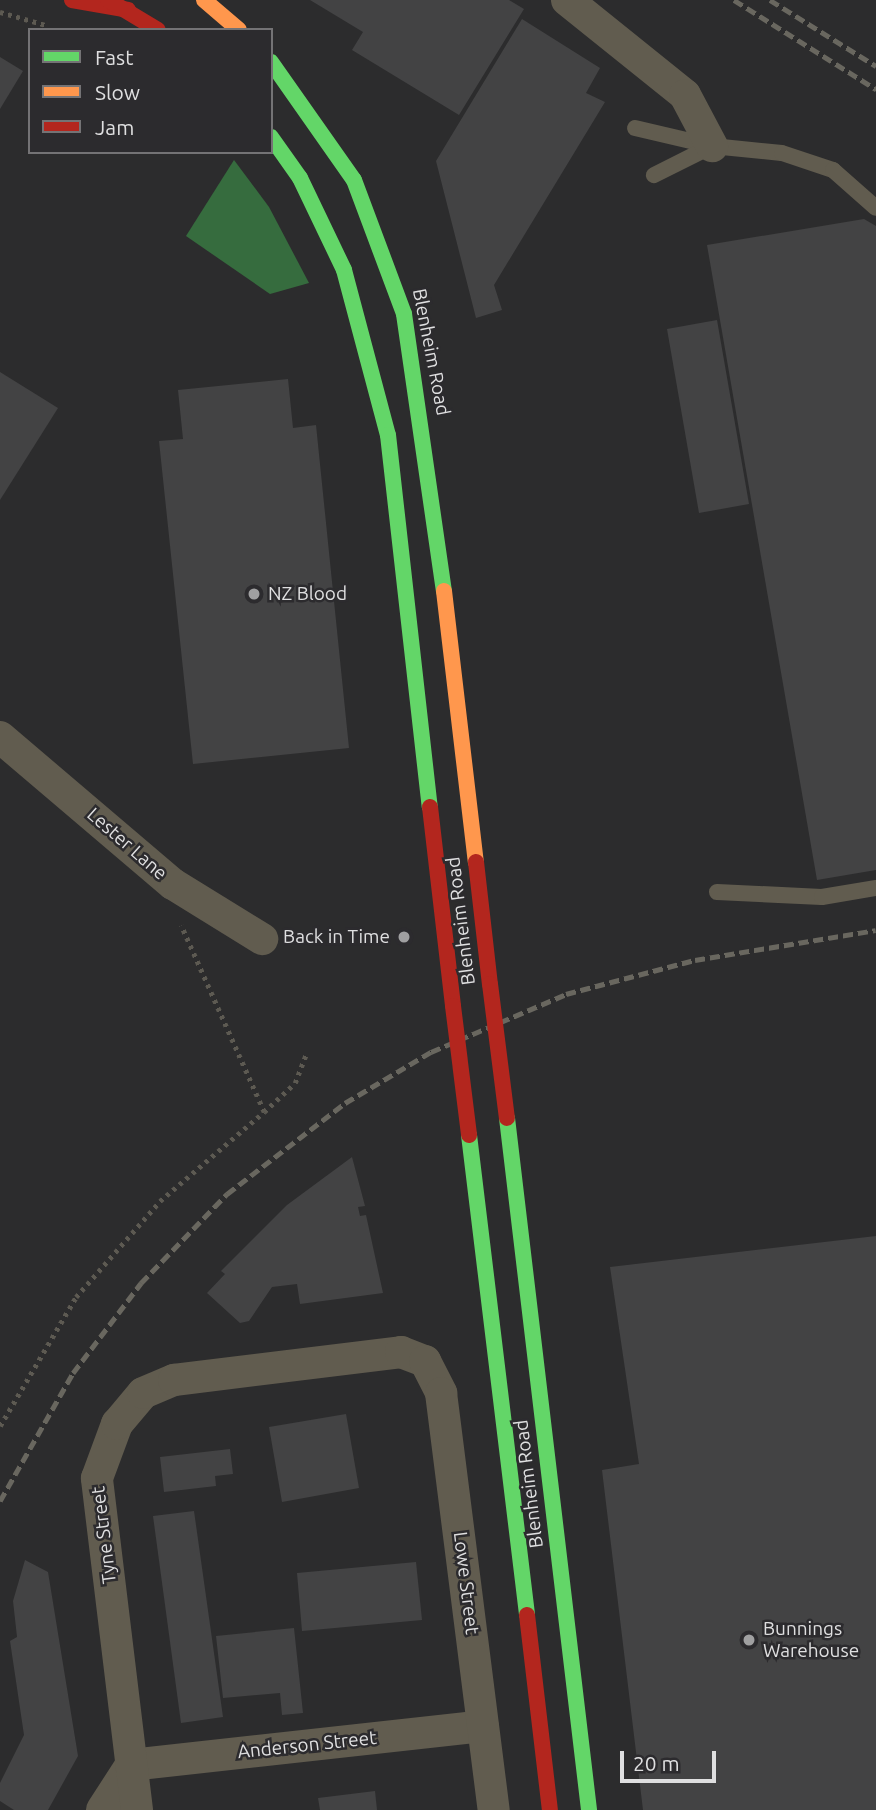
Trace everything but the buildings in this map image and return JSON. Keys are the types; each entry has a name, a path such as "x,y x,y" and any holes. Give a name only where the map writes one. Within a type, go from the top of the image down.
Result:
{"main road":[{"path":"72,0 128,10"},
{"path":"108,0 155,28"},
{"path":"204,0 237,28"},
{"name":"Blenheim Road","path":"273,65 354,180 404,314 429,466 589,1810"},
{"name":"Blenheim Road","path":"273,139 306,189 344,270 388,435 453,1006 550,1810"}],"street":[{"path":"567,0 685,95 712,146"},
{"name":"Lester Lane","path":"0,737 173,884 262,939"},
{"name":"Tyne Street","path":"137,1810 97,1478 129,1406 174,1380 389,1352 425,1361"},
{"name":"Lowe Street","path":"425,1361 441,1393 494,1810"},
{"name":"Anderson Street","path":"131,1765 483,1726"},
{"path":"102,1810 131,1765"}],"lane":[{"path":"635,128 712,146 782,153 833,170 876,208"},
{"path":"654,175 712,146"},
{"path":"718,892 822,897 876,888"}],"path":[{"path":"0,12 52,28"},
{"path":"173,884 188,954 264,1112"},
{"path":"0,1426 76,1297 160,1201 295,1083 307,1052"}],"green space":[{"path":"234,160 269,207 309,283 270,294 186,236"}],"railway":[{"path":"734,0 876,89"},
{"path":"770,0 876,66"},
{"path":"0,1501 73,1373 141,1283 227,1194 345,1103 431,1052 566,994 695,960 876,930"}],"traffic: fast":[{"path":"273,65 354,180 404,314 444,591"},
{"path":"273,140 300,178 344,270 388,435 430,807"},
{"path":"507,1118 589,1810"},
{"path":"469,1135 527,1615"}],"traffic: slow":[{"path":"204,0 237,28"},
{"path":"444,591 476,862"}],"traffic: jam":[{"path":"72,0 128,10"},
{"path":"108,0 155,28"},
{"path":"430,807 453,1006"},
{"path":"476,862 490,984"},
{"path":"490,984 507,1118"},
{"path":"453,1006 469,1135"},
{"path":"527,1615 550,1810"}],"place":[{"name":"NZ Blood","path":"254,594"},
{"name":"Back in Time","path":"404,937"},
{"name":"Bunnings Warehouse","path":"749,1640"}]}
